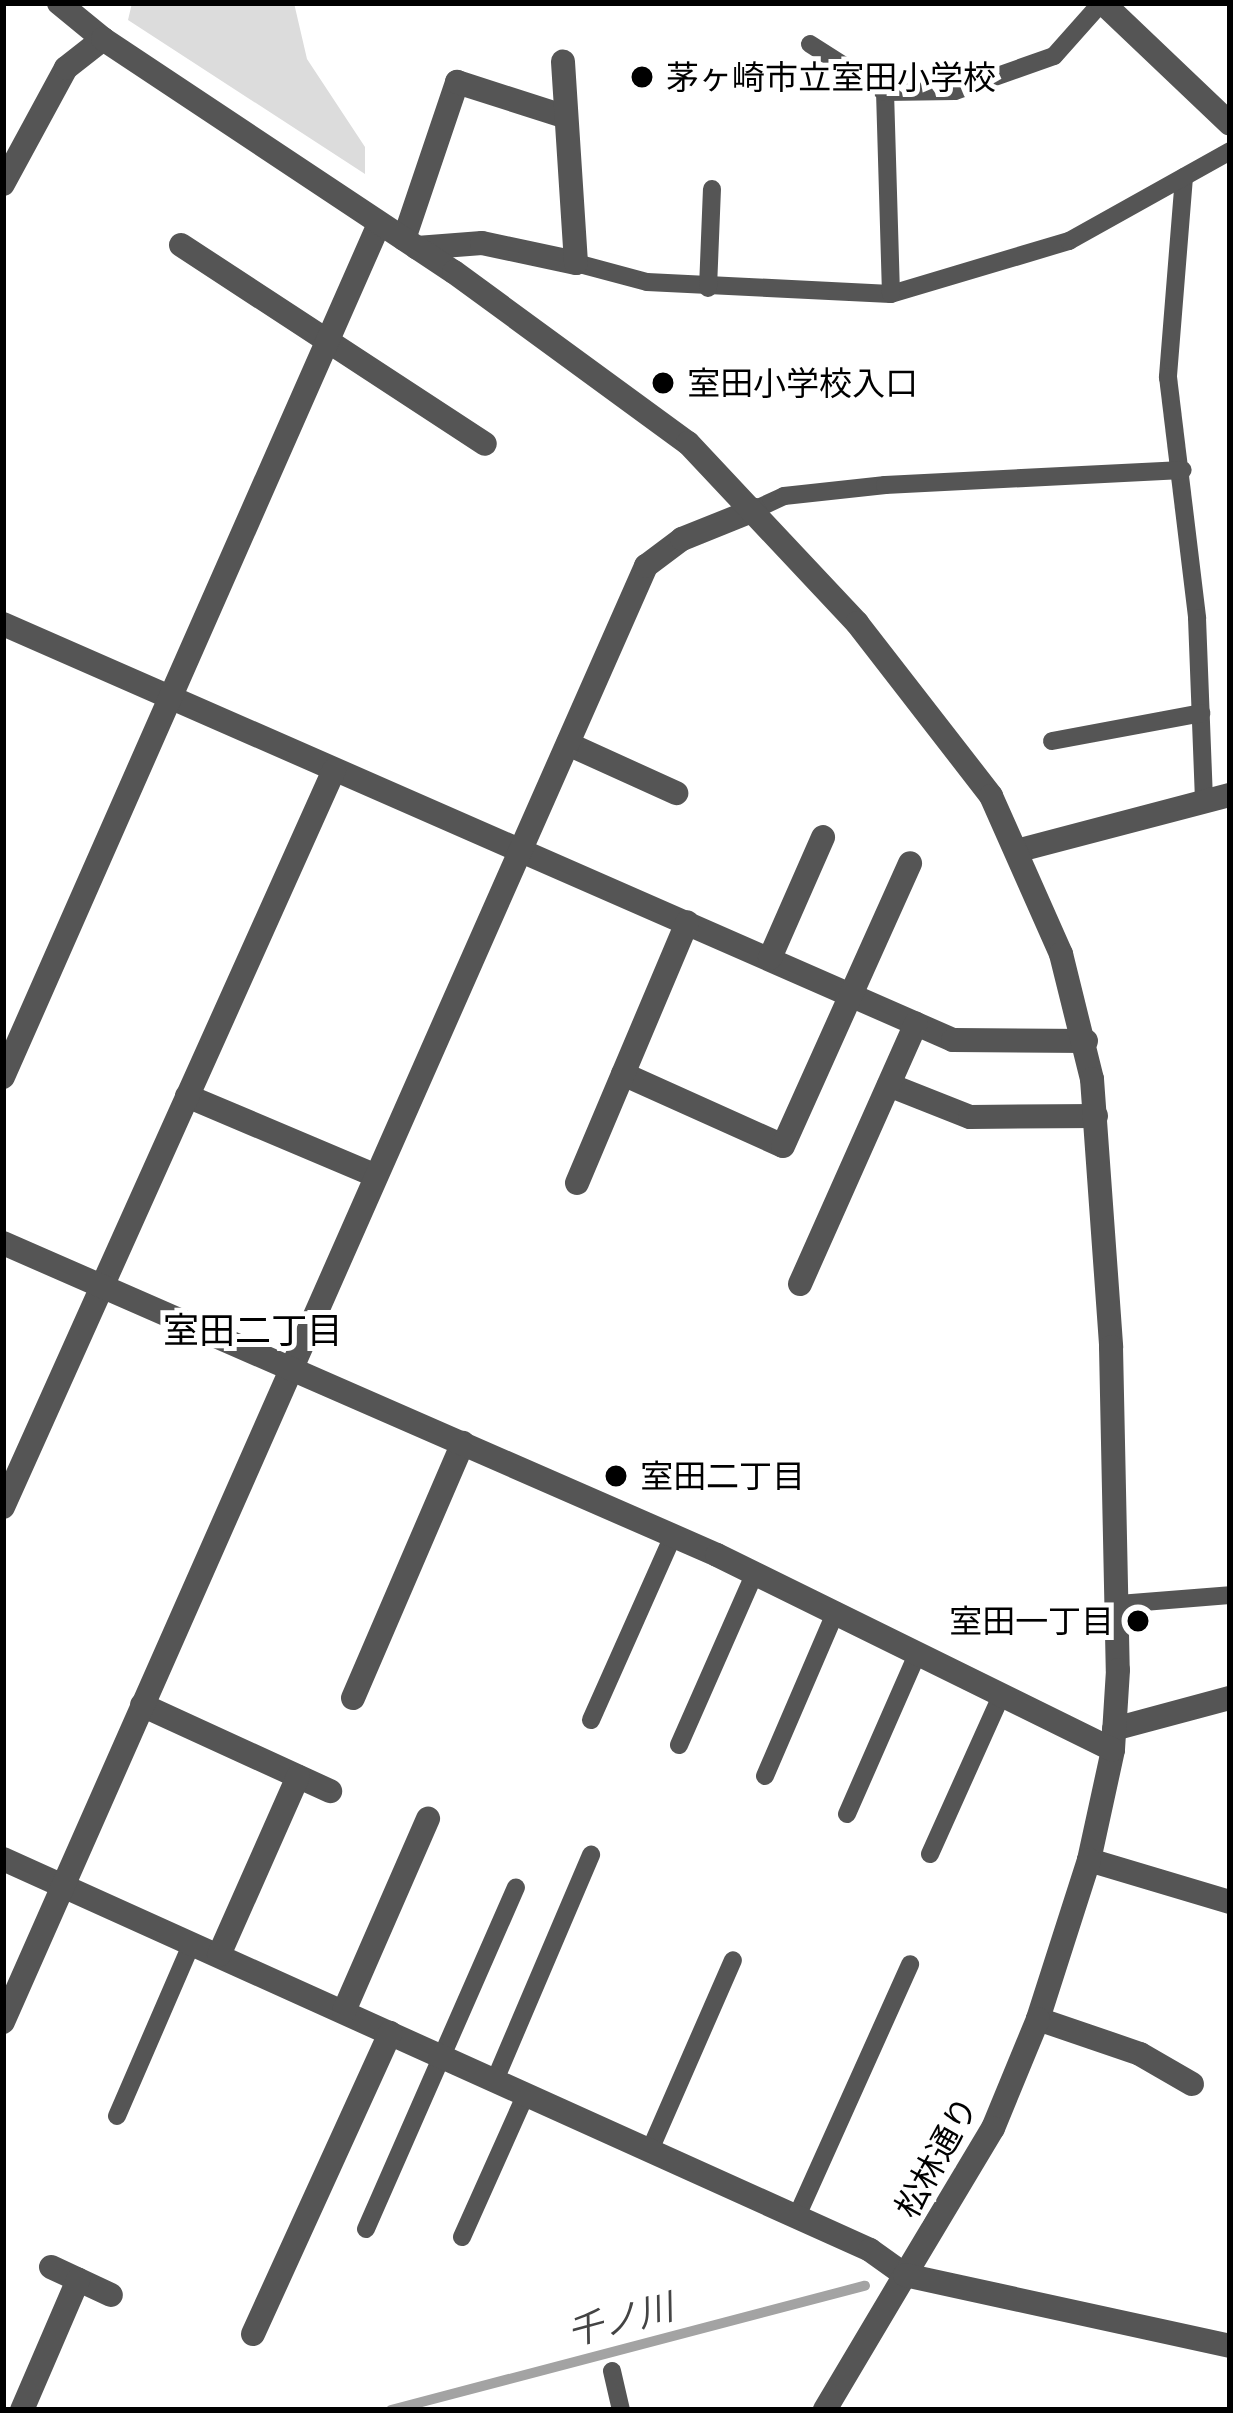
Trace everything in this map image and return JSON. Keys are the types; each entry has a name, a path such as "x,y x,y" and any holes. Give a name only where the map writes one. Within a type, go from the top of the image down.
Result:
{"street":[{"name":"松林通り","path":"59,3 103,39 636,399 754,510 951,739 1020,850 1086,1041 1096,1116 1119,1604 1114,1739 1089,1860 1038,2019 993,2128 825,2410"},
{"path":"1102,3 1230,124"},
{"path":"3,184 66,68 103,39"},
{"path":"563,61 576,262 482,243 410,244 457,82 563,116"},
{"path":"3,1077 379,224"},
{"path":"181,245 485,444"},
{"path":"3,2022 646,566 682,539 754,510"},
{"path":"6,634 172,698 524,848 953,1040 1086,1041"},
{"path":"568,744 676,793"},
{"path":"3,1507 334,770"},
{"path":"1020,850 1230,795"},
{"path":"770,958 823,837"},
{"path":"623,1074 783,1146 910,863"},
{"path":"577,1183 688,922"},
{"path":"800,1284 916,1024"},
{"path":"889,1085 970,1117 1096,1116"},
{"path":"187,1096 376,1176"},
{"path":"3,1243 673,1536 1002,1694 1114,1739 1230,1698"},
{"path":"353,1698 463,1443"},
{"path":"142,1705 330,1791"},
{"path":"219,1955 298,1777"},
{"path":"344,2011 428,1820"},
{"path":"3,1859 797,2216 905,2275 1230,2346"},
{"path":"1089,1860 1230,1902"},
{"path":"1038,2019 1140,2054 1192,2084"},
{"path":"253,2334 391,2033"},
{"path":"51,2267 111,2294"},
{"path":"22,2410 79,2279"}],"lane":[{"path":"810,44 885,92 955,91 1054,56 1102,3"},
{"path":"885,92 891,294"},
{"path":"576,262 708,288 891,294 1069,241 1230,151"},
{"path":"1184,177 1167,319 1183,470 1204,802"},
{"path":"708,288 712,189"},
{"path":"754,510 784,496 886,485 1183,470"},
{"path":"1052,741 1201,713"},
{"path":"591,1720 673,1536"},
{"path":"679,1745 755,1573"},
{"path":"1119,1604 1230,1595"},
{"path":"765,1776 836,1611"},
{"path":"847,1814 918,1652"},
{"path":"930,1854 1002,1694"},
{"path":"495,2080 591,1855"},
{"path":"366,2229 516,1887"},
{"path":"117,2116 193,1943"},
{"path":"650,2150 733,1960"},
{"path":"797,2216 910,1964"},
{"path":"462,2237 526,2094"},
{"path":"612,2371 621,2410"}],"shaded area":[{"path":"132,3 294,3 307,59 365,147 365,174 128,20"}],"waterway":[{"name":"千ノ川","path":"391,2410 865,2286"}],"place":[{"name":"茅ヶ崎市立室田小学校","path":"642,77"},
{"name":"室田小学校入口","path":"663,383"},
{"name":"室田二丁目","path":"616,1476"},
{"name":"室田一丁目","path":"1138,1621"}],"district":[{"name":"室田二丁目","path":"253,1330"}]}
